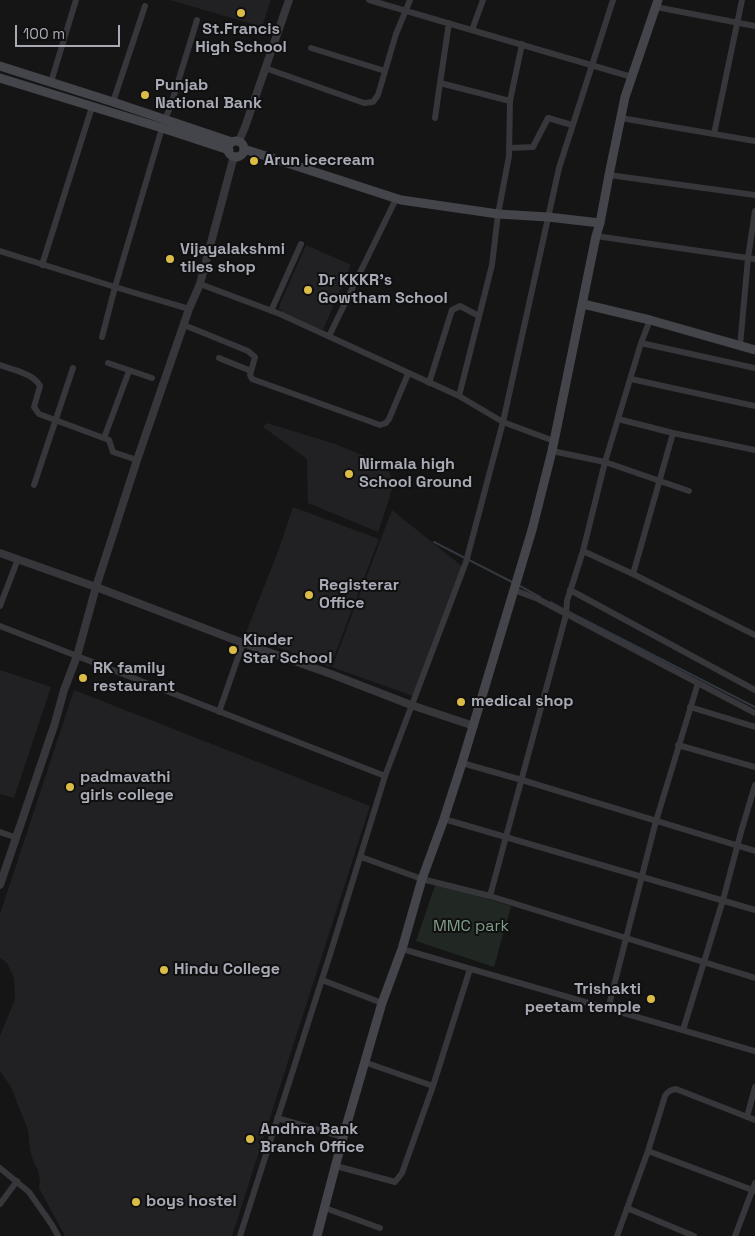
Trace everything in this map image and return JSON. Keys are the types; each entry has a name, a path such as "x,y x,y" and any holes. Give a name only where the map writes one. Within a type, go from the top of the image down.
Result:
{"main road":[{"path":"317,1236 364,1062 375,1000 402,949 422,879 444,819 474,726 532,530 552,451 621,118 632,77 657,3"},
{"path":"0,66 113,102 164,124 396,199 498,214 600,223"},
{"path":"0,78 92,107 164,124"},
{"path":"583,304 650,320 755,350"}],"street":[{"path":"51,82 76,0"},
{"path":"0,885 77,656 96,587 137,460 189,309 200,284 236,148 289,0"},
{"path":"369,0 593,64 632,77"},
{"path":"265,68 364,103 373,102 378,95 396,34 410,0"},
{"path":"472,30 483,0"},
{"path":"240,1236 385,776 466,562 503,422 558,168 613,0"},
{"path":"714,134 742,0"},
{"path":"657,3 755,26"},
{"path":"113,102 145,6"},
{"path":"102,337 115,287 197,20"},
{"path":"435,118 449,23"},
{"path":"459,396 492,264 498,214 509,156 510,101 522,44"},
{"path":"311,48 385,71"},
{"path":"440,82 510,101"},
{"path":"42,265 92,107"},
{"path":"509,148 533,147 548,118 572,125"},
{"path":"621,118 755,141"},
{"path":"609,175 755,195"},
{"path":"328,336 396,199"},
{"path":"740,346 752,259 755,211"},
{"path":"596,236 752,259"},
{"path":"271,311 301,244"},
{"path":"0,251 189,309"},
{"path":"200,284 271,311 328,336 459,396 503,422 554,441"},
{"path":"429,382 450,312 460,306 479,316"},
{"path":"490,896 566,614 567,601 584,551 605,462 641,343 650,320"},
{"path":"184,324 254,355 256,357 250,371 250,377 380,425 386,423 389,419 408,374"},
{"path":"641,343 755,368"},
{"path":"219,358 250,371"},
{"path":"108,363 152,378"},
{"path":"0,365 36,380 40,386 34,407 39,414 109,440 113,452 137,460"},
{"path":"34,484 73,368"},
{"path":"104,438 129,371"},
{"path":"631,379 755,406"},
{"path":"618,419 673,433 755,450"},
{"path":"633,574 673,433"},
{"path":"552,451 605,462 689,491"},
{"path":"584,551 755,635"},
{"path":"0,553 96,587 243,644 474,726"},
{"path":"0,606 18,559"},
{"path":"514,589 566,614 755,713"},
{"path":"570,590 755,690"},
{"path":"0,626 385,776"},
{"path":"219,712 243,644"},
{"path":"608,1009 656,821 698,683"},
{"path":"690,707 755,728"},
{"path":"678,745 755,768"},
{"path":"462,763 755,851"},
{"path":"684,1030 755,786"},
{"path":"444,819 755,910"},
{"path":"0,832 17,838"},
{"path":"361,857 422,879 490,896 755,978"},
{"path":"402,949 755,1051"},
{"path":"336,1166 395,1182 402,1172 433,1086 470,968"},
{"path":"322,980 375,1000"},
{"path":"364,1062 433,1086"},
{"path":"747,1117 755,1087"},
{"path":"617,1236 648,1151 665,1096 670,1090 676,1089 755,1120"},
{"path":"277,1118 343,1137"},
{"path":"648,1151 754,1188 735,1236"},
{"path":"0,1168 29,1192 58,1236"},
{"path":"0,1204 17,1181"},
{"path":"325,1208 380,1228"},
{"path":"627,1208 694,1236"},
{"path":"672,1236 675,1228"}],"shaded area":[{"name":"St.Francis High School","path":"170,0 271,0 262,27"},
{"path":"306,245 351,265 323,330 279,309"},
{"name":"Nirmala high School Ground","path":"267,423 335,444 386,465 394,484 378,532 308,503 307,459 263,427"},
{"name":"Registerar Office","path":"293,507 379,539 330,667 245,635 277,554"},
{"path":"392,510 463,567 413,696 332,667"},
{"path":"0,670 51,687 14,798 0,794"},
{"name":"Hindu College","path":"74,690 370,806 232,1236 65,1236 39,1188 38,1170 30,1151 28,1130 11,1087 0,1071 0,1036 15,999 14,978 7,963 0,958 0,914"}],"green space":[{"name":"MMC park","path":"436,883 511,906 494,967 416,941"}],"waterway":[{"path":"434,542 465,558"},
{"path":"469,560 514,583"},
{"path":"518,585 540,597"},
{"path":"551,602 565,610"},
{"path":"569,612 755,707"}],"place":[{"name":"St.Francis High School","path":"241,13"},
{"name":"Punjab National Bank","path":"145,95"},
{"name":"Arun icecream","path":"254,161"},
{"name":"Vijayalakshmi tiles shop","path":"170,259"},
{"name":"Dr KKKR's Gowtham School","path":"308,290"},
{"name":"Nirmala high School Ground","path":"349,474"},
{"name":"Registerar Office","path":"309,595"},
{"name":"Kinder Star School","path":"233,650"},
{"name":"RK family restaurant","path":"83,678"},
{"name":"medical shop","path":"461,702"},
{"name":"padmavathi girls college","path":"70,787"},
{"name":"Hindu College","path":"164,970"},
{"name":"Trishakti peetam temple","path":"651,999"},
{"name":"Andhra Bank Branch Office","path":"250,1139"},
{"name":"boys hostel","path":"136,1202"}]}
